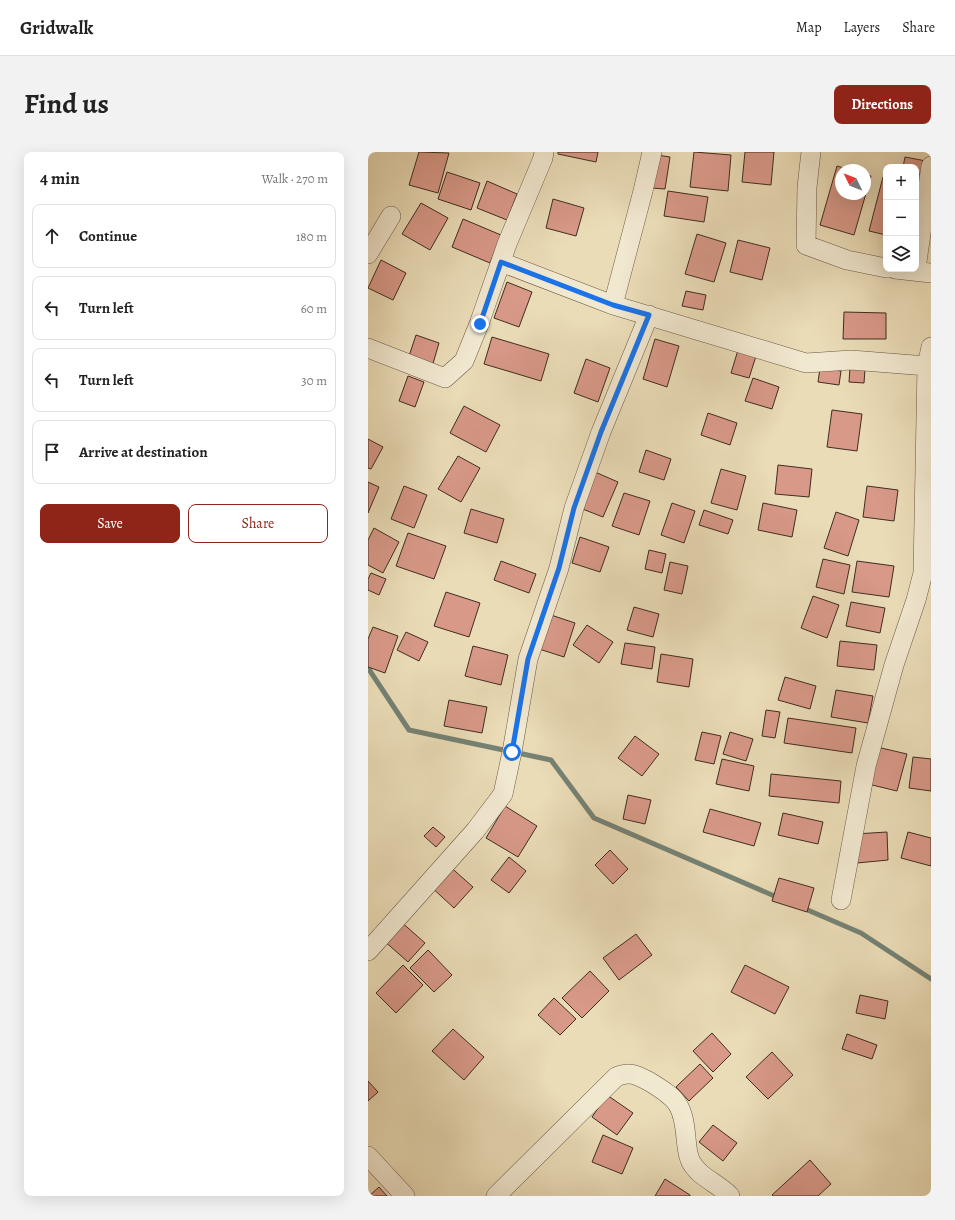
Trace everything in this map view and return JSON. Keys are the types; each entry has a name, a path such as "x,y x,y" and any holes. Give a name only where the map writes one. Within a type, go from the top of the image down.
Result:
{"street":[{"path":"368,348 445,378 464,360 480,324 507,244 543,158 544,152"},
{"path":"613,305 652,152"},
{"path":"811,152 807,187 806,246 847,260 883,267"},
{"path":"920,270 931,166"},
{"path":"368,254 391,216"},
{"path":"501,262 613,305 806,363 851,360 927,366"},
{"path":"368,951 475,831 503,794 512,752 528,659 559,568 574,508 601,432 649,315"},
{"path":"841,900 866,766 894,665 924,600 923,573 928,427 927,366 931,347"},
{"path":"496,1196 616,1077 623,1074 632,1073 662,1089 676,1100 684,1116 687,1150 690,1161 698,1172 730,1196"},
{"path":"368,1156 405,1196"}],"building":[{"path":"419,152 449,153 438,193 409,185"},
{"path":"558,152 598,152 596,162 558,154"},
{"path":"694,152 731,155 728,191 690,187"},
{"path":"745,152 774,152 771,185 742,182"},
{"path":"657,155 670,157 665,189 652,188"},
{"path":"905,157 926,161 924,175 919,174 919,164 904,164"},
{"path":"447,172 480,183 471,210 438,199"},
{"path":"835,173 835,200 864,200 854,235 820,225"},
{"path":"883,177 883,234 869,231"},
{"path":"487,181 517,194 507,220 477,208"},
{"path":"668,191 708,197 704,222 664,216"},
{"path":"553,199 584,208 576,236 546,228"},
{"path":"421,203 448,218 430,250 402,234"},
{"path":"463,219 501,235 490,263 452,247"},
{"path":"697,234 726,243 714,282 685,274"},
{"path":"738,240 770,248 762,280 730,272"},
{"path":"381,260 406,273 393,300 368,288"},
{"path":"507,282 532,292 519,327 494,318"},
{"path":"686,291 706,295 703,310 682,306"},
{"path":"844,312 886,313 886,339 843,339"},
{"path":"416,335 439,343 432,367 408,359"},
{"path":"492,337 549,354 541,381 484,364"},
{"path":"655,339 679,346 667,387 643,379"},
{"path":"738,350 756,356 749,378 731,373"},
{"path":"586,359 610,368 598,402 574,393"},
{"path":"820,368 841,371 839,385 818,382"},
{"path":"850,368 865,369 864,383 849,382"},
{"path":"408,376 424,382 415,407 399,401"},
{"path":"753,378 779,387 772,409 745,401"},
{"path":"464,406 500,425 486,452 450,433"},
{"path":"832,410 862,414 857,451 827,447"},
{"path":"708,413 737,423 730,445 701,435"},
{"path":"368,439 383,447 371,469 368,468"},
{"path":"646,450 671,459 664,480 639,472"},
{"path":"458,456 480,468 461,502 438,489"},
{"path":"778,465 812,469 809,497 775,494"},
{"path":"721,469 746,476 737,510 711,503"},
{"path":"595,472 618,482 603,517 580,508"},
{"path":"368,482 379,487 368,513"},
{"path":"404,486 427,495 414,528 391,519"},
{"path":"867,486 898,490 894,521 863,517"},
{"path":"624,493 650,501 639,535 612,526"},
{"path":"672,503 695,511 684,543 661,535"},
{"path":"763,503 797,510 792,537 758,530"},
{"path":"471,509 504,519 497,543 464,533"},
{"path":"704,510 733,520 728,534 699,525"},
{"path":"836,512 859,520 848,556 824,548"},
{"path":"374,528 399,542 383,573 368,565 368,540"},
{"path":"408,533 446,546 434,579 396,566"},
{"path":"580,537 609,547 600,572 572,563"},
{"path":"649,550 666,554 662,573 645,569"},
{"path":"823,559 850,565 844,594 816,587"},
{"path":"501,561 536,574 529,593 494,580"},
{"path":"857,561 894,566 889,597 852,592"},
{"path":"670,562 688,566 682,594 664,590"},
{"path":"371,573 386,579 379,595 368,590 368,579"},
{"path":"446,592 480,603 469,637 434,626"},
{"path":"813,596 839,605 827,638 801,628"},
{"path":"851,602 885,608 880,633 846,626"},
{"path":"634,607 659,614 653,637 627,630"},
{"path":"551,615 575,623 564,657 539,649"},
{"path":"587,625 613,642 599,663 573,645"},
{"path":"373,627 398,636 385,673 368,667 368,639"},
{"path":"406,632 428,642 419,661 397,650"},
{"path":"840,641 877,645 874,670 837,666"},
{"path":"625,643 655,647 652,669 621,664"},
{"path":"473,646 508,655 501,685 465,676"},
{"path":"661,654 693,659 689,687 657,682"},
{"path":"785,677 816,686 810,709 778,700"},
{"path":"836,690 873,696 868,723 831,717"},
{"path":"449,700 487,707 482,733 444,726"},
{"path":"766,710 780,712 775,738 762,736"},
{"path":"788,718 856,728 852,753 784,743"},
{"path":"702,732 721,736 714,764 695,760"},
{"path":"730,732 753,739 746,761 723,754"},
{"path":"635,736 659,754 642,776 618,758"},
{"path":"877,747 907,754 897,791 868,784"},
{"path":"913,757 931,759 931,791 909,788"},
{"path":"722,759 754,766 749,791 716,784"},
{"path":"771,774 841,781 839,803 769,796"},
{"path":"628,795 651,800 645,824 623,819"},
{"path":"505,806 537,826 518,857 486,838"},
{"path":"710,809 761,823 754,846 703,832"},
{"path":"783,813 823,822 818,844 778,835"},
{"path":"433,827 445,837 436,847 424,836"},
{"path":"887,832 888,860 857,863 855,834"},
{"path":"908,832 931,838 931,866 901,858"},
{"path":"610,850 628,869 613,884 595,865"},
{"path":"509,857 526,871 509,893 491,880"},
{"path":"447,864 473,887 454,908 429,885"},
{"path":"779,878 814,888 807,912 772,901"},
{"path":"399,920 425,943 408,962 382,939"},
{"path":"636,934 652,955 619,980 603,958"},
{"path":"428,950 452,975 434,992 410,968"},
{"path":"403,965 423,985 396,1013 376,993"},
{"path":"745,965 789,987 775,1014 731,992"},
{"path":"590,971 609,991 582,1018 562,998"},
{"path":"860,995 888,1001 885,1019 856,1013"},
{"path":"554,998 576,1019 560,1035 538,1015"},
{"path":"453,1029 484,1057 464,1080 432,1051"},
{"path":"712,1033 731,1054 713,1072 693,1051"},
{"path":"847,1034 877,1045 872,1059 842,1049"},
{"path":"772,1052 793,1075 768,1099 746,1077"},
{"path":"700,1064 713,1078 689,1101 676,1087"},
{"path":"368,1081 378,1092 368,1101"},
{"path":"607,1095 633,1113 617,1135 592,1117"},
{"path":"713,1125 737,1143 723,1161 699,1142"},
{"path":"603,1135 633,1148 622,1174 592,1162"},
{"path":"810,1160 831,1184 818,1196 772,1195"},
{"path":"665,1179 690,1195 690,1196 655,1196"},
{"path":"379,1187 387,1196 369,1196"}],"waterway":[{"path":"368,668 409,730 551,760 594,818 779,898"},
{"path":"803,908 861,933 931,979"}],"route":[{"path":"480,324 501,262 613,305 649,315 601,432 574,508 559,568 528,659 512,752"}]}
